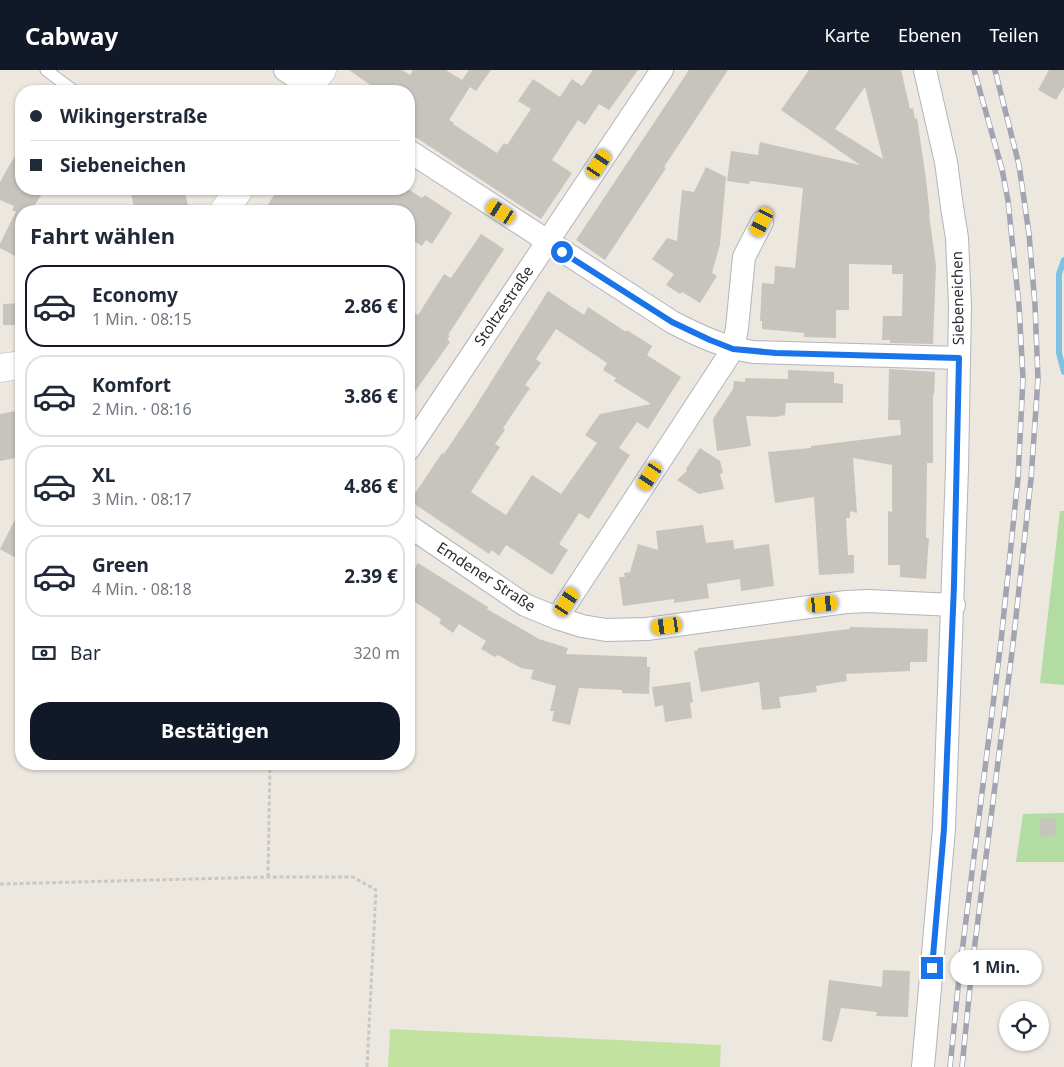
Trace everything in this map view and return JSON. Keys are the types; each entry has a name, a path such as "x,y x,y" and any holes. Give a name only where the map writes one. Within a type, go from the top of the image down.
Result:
{"street":[{"path":"285,70 313,85"},
{"name":"Stoltzestraße","path":"415,437 662,70"},
{"name":"Siebeneichen","path":"923,1067 944,829 954,604 960,306 957,238 946,162 926,70"},
{"path":"415,156 672,322 733,349 776,353 959,358"},
{"path":"556,618 733,349 744,257 762,222"},
{"path":"0,368 15,366"},
{"name":"Emdener Straße","path":"415,530 525,604 556,618 582,626 606,630 648,629 846,602 954,604"}],"lane":[{"path":"46,70 66,85"}],"path":[{"path":"268,877 270,770"},
{"path":"0,884 268,877 353,877 376,890 367,1067"}],"green space":[{"path":"1060,511 1064,511 1064,685 1040,683"},
{"path":"1064,813 1064,862 1016,862 1023,814"},
{"path":"390,1029 721,1045 720,1067 388,1067"}],"building":[{"path":"349,70 402,70 410,75 413,70 446,70 462,80 469,70 491,70 476,91 470,87 449,120 497,153 504,143 507,145 531,109 518,101 533,79 560,97 572,79 582,86 593,70 638,70 609,110 599,104 585,125 578,120 552,160 572,173 541,219 415,137 415,85 370,85"},
{"path":"689,70 728,70 605,260 576,240"},
{"path":"809,70 901,70 910,109 913,108 915,119 917,118 926,179 936,265 933,344 890,343 890,340 882,340 883,316 902,316 903,274 892,274 892,265 849,264 849,310 836,310 836,338 804,337 804,333 762,329 762,321 760,321 762,283 774,284 775,266 795,268 803,188 750,181 749,184 727,181 731,151 758,155 760,142 860,165 781,110","holes":["865,87 883,159 835,129"]},
{"path":"1049,70 1064,70 1064,87 1056,100 1038,90"},
{"path":"15,156 15,195 41,195 35,205 15,205 15,211 12,211 14,206 0,200 0,182"},
{"path":"706,167 726,177 720,244 712,273 717,276 700,303 666,285 674,274 652,259 667,238 677,241 682,190 694,192"},
{"path":"415,194 422,198 425,195 452,213 432,244 426,240 422,246 415,242 415,205 268,205 274,195"},
{"path":"131,195 186,195 188,205 134,205"},
{"path":"15,213 15,256 0,248 0,244"},
{"path":"481,234 504,249 448,335 450,336 447,339 450,342 415,392 415,313 418,315 444,274 451,278"},
{"path":"548,291 584,315 588,307 626,332 627,330 652,346 647,355 681,377 648,429 637,422 619,448 630,455 589,519 579,513 559,544 568,550 552,575 506,545 499,556 492,550 489,554 415,504 415,494 442,453 444,454","holes":["556,329 607,363 603,370 616,378 614,381 651,404 600,414 585,435 597,443 561,494 532,475 506,515 471,492 500,447 495,444 505,430 503,428 530,388 525,385 541,363 536,359"]},
{"path":"15,303 15,325 3,325 3,304"},
{"path":"889,369 935,372 933,463 927,463 926,538 929,538 926,579 900,577 900,565 888,565 888,511 892,512 892,465 853,458 857,513 850,511 850,518 846,518 848,555 854,555 854,573 819,575 814,497 775,503 768,452 901,435 900,420 888,420"},
{"path":"788,370 834,372 834,383 843,384 843,403 786,403 785,415 776,417 746,416 751,446 717,451 713,419 733,389 734,381 745,382 745,378 788,379"},
{"path":"15,411 15,458 0,461 0,414"},
{"path":"700,448 720,461 723,473 720,474 724,489 699,494 677,480 687,471 686,469"},
{"path":"15,520 15,558 0,549"},
{"path":"703,525 706,543 733,540 734,549 769,544 774,586 741,591 740,579 707,584 709,598 674,603 674,599 623,606 619,577 625,577 624,573 630,572 638,544 658,550 656,531"},
{"path":"418,563 488,607 487,609 539,639 568,648 566,654 647,657 647,667 650,667 649,694 622,693 622,690 579,688 570,725 552,721 554,711 550,711 556,686 531,679 533,670 521,668 498,655 495,657 481,649 486,641 459,624 453,633 439,623 441,619 415,602 415,568"},
{"path":"850,627 928,629 927,662 910,662 910,671 846,674 847,681 816,686 817,692 779,697 781,708 762,710 759,682 701,692 694,651 698,650 698,648 850,629"},
{"path":"690,682 693,702 690,703 692,718 665,722 663,705 655,707 652,687"},
{"path":"1055,818 1056,835 1040,837 1039,819"},
{"path":"883,970 910,971 908,1017 876,1016 877,1012 841,1008 832,1042 822,1040 829,980 882,987"}],"waterway":[{"path":"1064,260 1059,274 1059,353 1064,372"}],"railway":[{"path":"950,1067 960,968 1001,641 1018,478 1023,378 1019,306 1008,201 1002,169 974,70"},
{"path":"962,1067 972,967 1013,644 1031,479 1038,379 1035,305 1029,234 1019,165 995,70"}],"route":[{"path":"562,252 672,322 733,349 776,353 959,358 958,469 944,829 932,968"}]}
